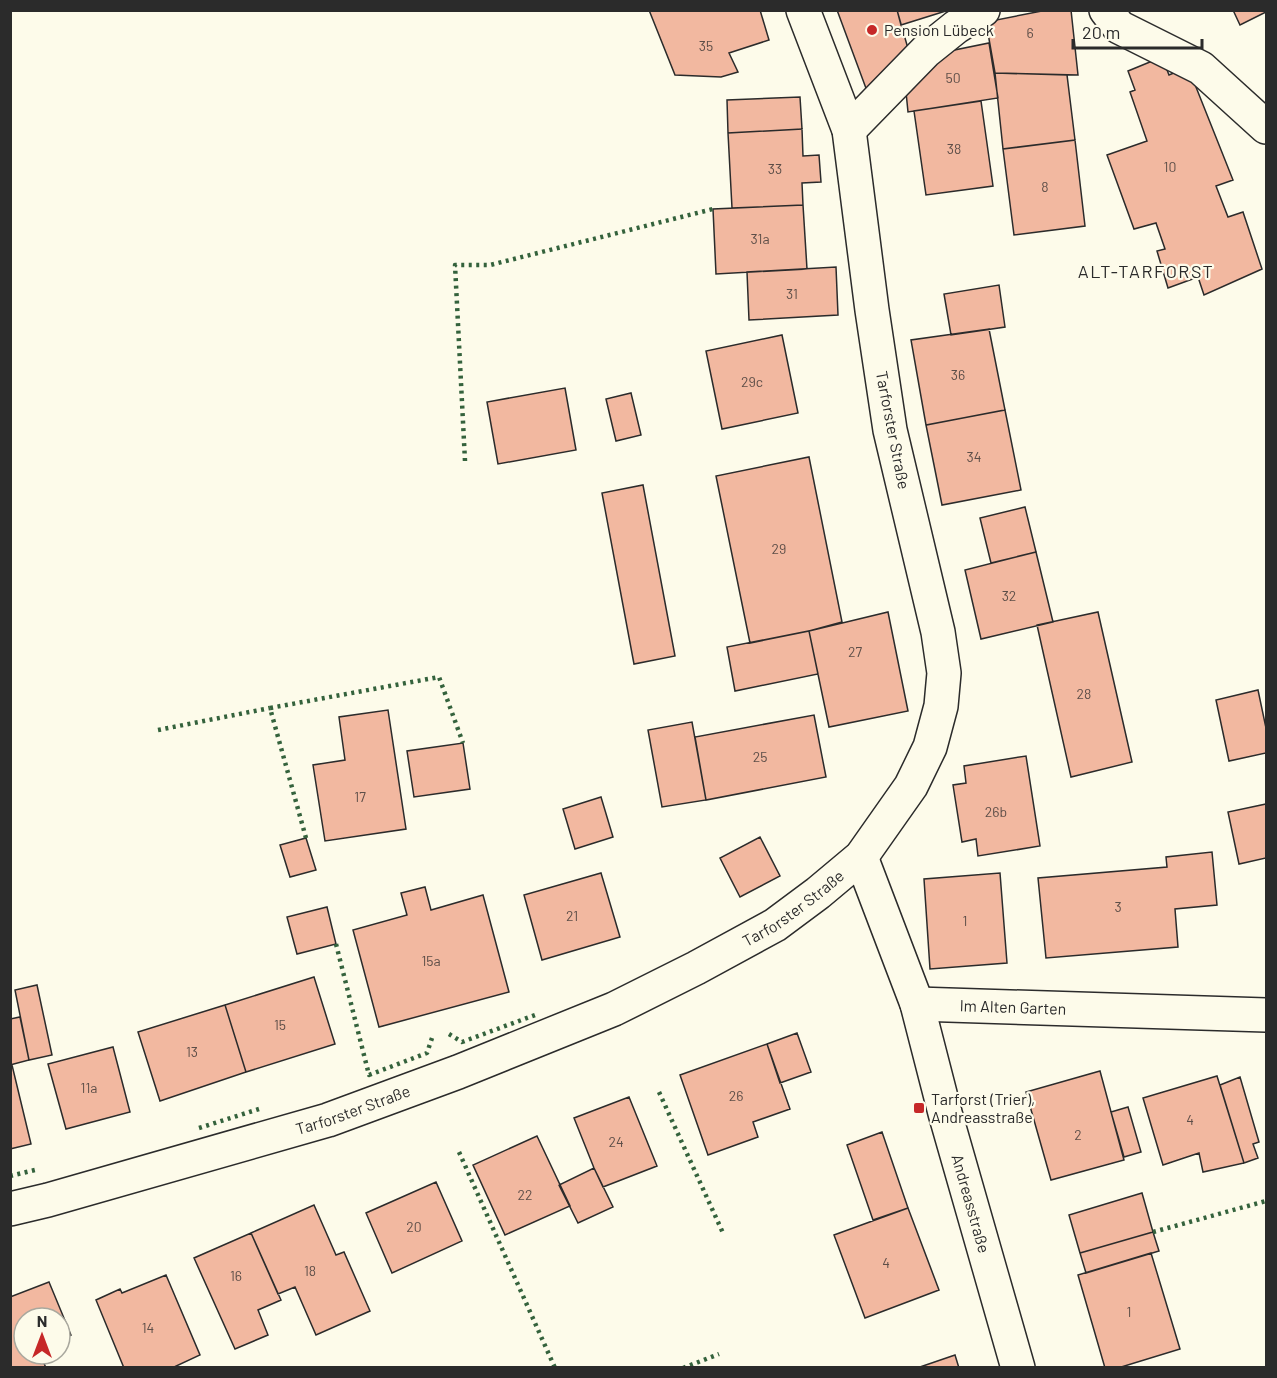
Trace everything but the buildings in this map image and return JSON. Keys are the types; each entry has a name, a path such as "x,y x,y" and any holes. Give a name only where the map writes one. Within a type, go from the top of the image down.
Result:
{"street":[{"name":"Tarforster Straße","path":"10,1209 328,1120 458,1072 614,1009 775,925 818,893 861,858 911,786 930,747 941,706 944,673 938,632 891,430 872,310 849,130 803,10"},
{"path":"849,130 926,51 956,27 983,10"},
{"path":"1106,10 1119,27 1201,68 1266,127"},
{"path":"861,858 917,1004"},
{"name":"Im Alten Garten","path":"917,1004 1266,1015"},
{"name":"Andreasstraße","path":"917,1004 945,1113 1018,1368"}],"hedge":[{"path":"465,461 455,265 490,265 713,209"},
{"path":"306,838 270,708 439,677 463,743"},
{"path":"158,730 270,708"},
{"path":"336,944 369,1075 427,1053 432,1038"},
{"path":"449,1034 462,1042 535,1015"},
{"path":"659,1092 723,1233"},
{"path":"199,1128 259,1109"},
{"path":"459,1152 555,1368"},
{"path":"10,1176 35,1170"},
{"path":"1153,1232 1266,1201"},
{"path":"683,1368 719,1354"}],"place":[{"name":"Pension Lübeck","path":"872,30"},
{"name":"Tarforst (Trier), Andreasstraße","path":"919,1108"}],"district":[{"name":"ALT-TARFORST","path":"1146,272"}]}
